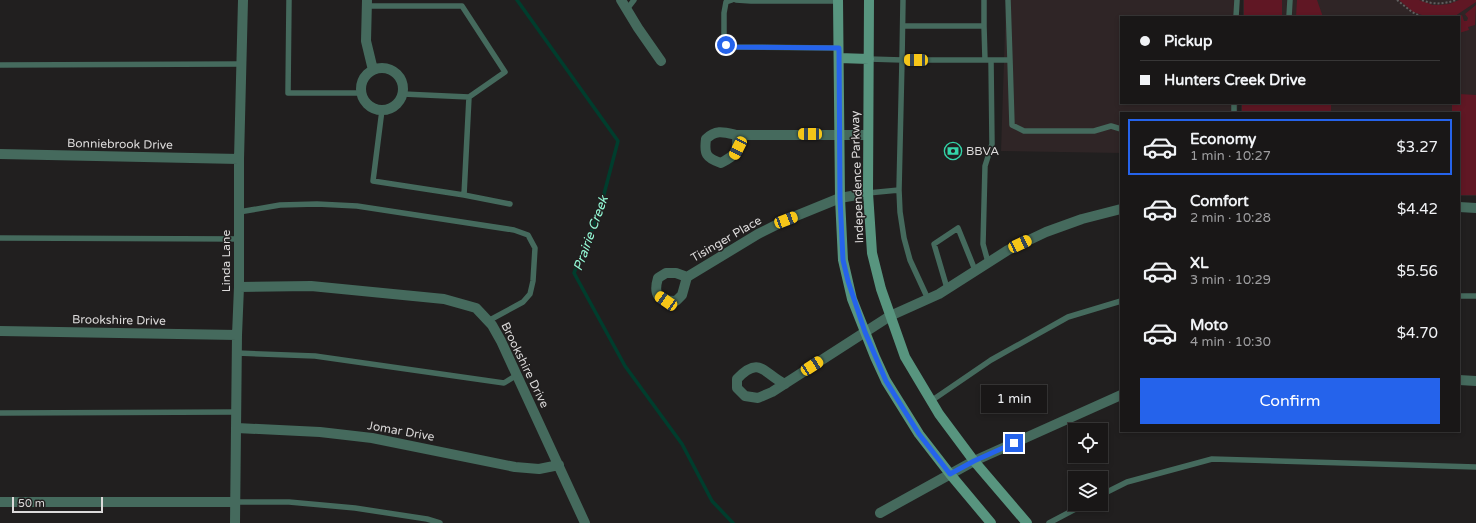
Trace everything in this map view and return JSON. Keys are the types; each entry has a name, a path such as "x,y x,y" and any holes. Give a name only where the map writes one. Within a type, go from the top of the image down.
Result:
{"main road":[{"name":"Independence Parkway","path":"838,0 840,198 843,260 852,299 886,381 919,434 991,523"},
{"name":"Independence Parkway","path":"869,0 868,193 872,253 890,316 905,357 939,414 974,461 1027,523"},
{"path":"839,58 869,59"}],"street":[{"name":"Linda Lane","path":"235,523 239,287 239,159 243,0"},
{"path":"621,0 661,61"},
{"path":"367,3 366,41 373,70"},
{"path":"386,68 398,75 403,87 403,94 395,106 389,109 375,109 368,105 364,100 361,93 361,86 367,74 373,70 386,68"},
{"path":"737,135 868,135"},
{"name":"Bonniebrook Drive","path":"0,154 239,159"},
{"name":"Tisinger Place","path":"688,277 758,234 786,220 840,198 868,193"},
{"path":"1460,207 1476,208"},
{"path":"785,384 890,316 928,299 1008,250 1046,232 1082,219 1120,209"},
{"name":"Brookshire Drive","path":"239,287 311,286 346,289 444,300 476,308 488,321 501,341 585,523"},
{"name":"Brookshire Drive","path":"0,331 237,335"},
{"path":"1460,380 1476,381"},
{"path":"880,513 974,461 1120,395"},
{"name":"Jomar Drive","path":"237,428 320,432 372,438 515,466 539,469 559,465"},
{"path":"0,502 235,502"}],"lane":[{"path":"289,0 288,93 361,93"},
{"path":"627,9 634,0"},
{"path":"732,0 726,2 724,13 724,42 726,45 731,47 839,48"},
{"path":"736,0 838,0"},
{"path":"903,0 899,190 904,238 910,260 928,299"},
{"path":"984,0 984,26 988,60 992,144 985,166 983,244 988,262"},
{"path":"1008,0 1012,125 1024,131 1094,131 1111,126 1120,128"},
{"path":"1236,16 1237,0"},
{"path":"1289,16 1290,0"},
{"path":"367,3 462,6 505,72 469,97 403,94"},
{"path":"903,26 984,26"},
{"path":"869,59 1010,60"},
{"path":"0,65 241,64"},
{"path":"464,195 469,97"},
{"path":"382,110 373,181 464,195 510,204"},
{"path":"868,193 899,190"},
{"path":"239,212 280,205 317,204 357,206 514,230 528,235 535,248 533,281 530,294 523,302 488,321"},
{"path":"947,288 934,244 958,228 974,270"},
{"path":"0,238 239,239"},
{"path":"1460,296 1476,296"},
{"path":"931,401 991,360 1068,317 1120,302"},
{"path":"237,353 315,356 504,383 517,375"},
{"path":"0,414 237,412"},
{"path":"1108,491 1126,482 1212,459 1476,467"},
{"path":"235,502 289,502 355,508 440,523"},
{"path":"1049,523 1072,511"}],"path":[{"path":"1397,0 1412,12 1420,16"},
{"path":"1422,0 1441,4 1456,0"}],"shaded area":[{"path":"1006,0 1240,0 1239,16 1120,16 1120,104 1238,104 1237,112 1120,112 1120,153 1001,151"},
{"path":"1243,0 1476,0 1476,196 1460,196 1460,112 1241,112 1241,104 1460,104 1460,16 1243,16"},
{"path":"1244,0 1282,0 1282,16 1244,16"},
{"path":"1297,0 1317,0 1323,16 1296,16"},
{"path":"1399,0 1419,0 1433,5 1439,5 1449,4 1459,0 1476,0 1476,2 1455,16 1425,16 1413,12"},
{"path":"1476,5 1475,25 1468,27 1469,30 1460,33 1460,16 1462,15 1464,21 1467,21 1468,18 1465,14"},
{"path":"1460,94 1476,95 1476,195 1460,195 1460,112 1452,112 1452,104 1460,104"},
{"path":"1242,104 1331,104 1331,112 1242,112"}],"waterway":[{"name":"Prairie Creek","path":"517,0 618,141 599,213 574,273 625,366 682,444 712,501 733,523"}],"place":[{"name":"BBVA","path":"953,151"}],"route":[{"path":"726,45 731,47 839,48 840,198 843,260 852,299 875,357 886,381 919,434 950,474 974,461 1014,443"}]}
